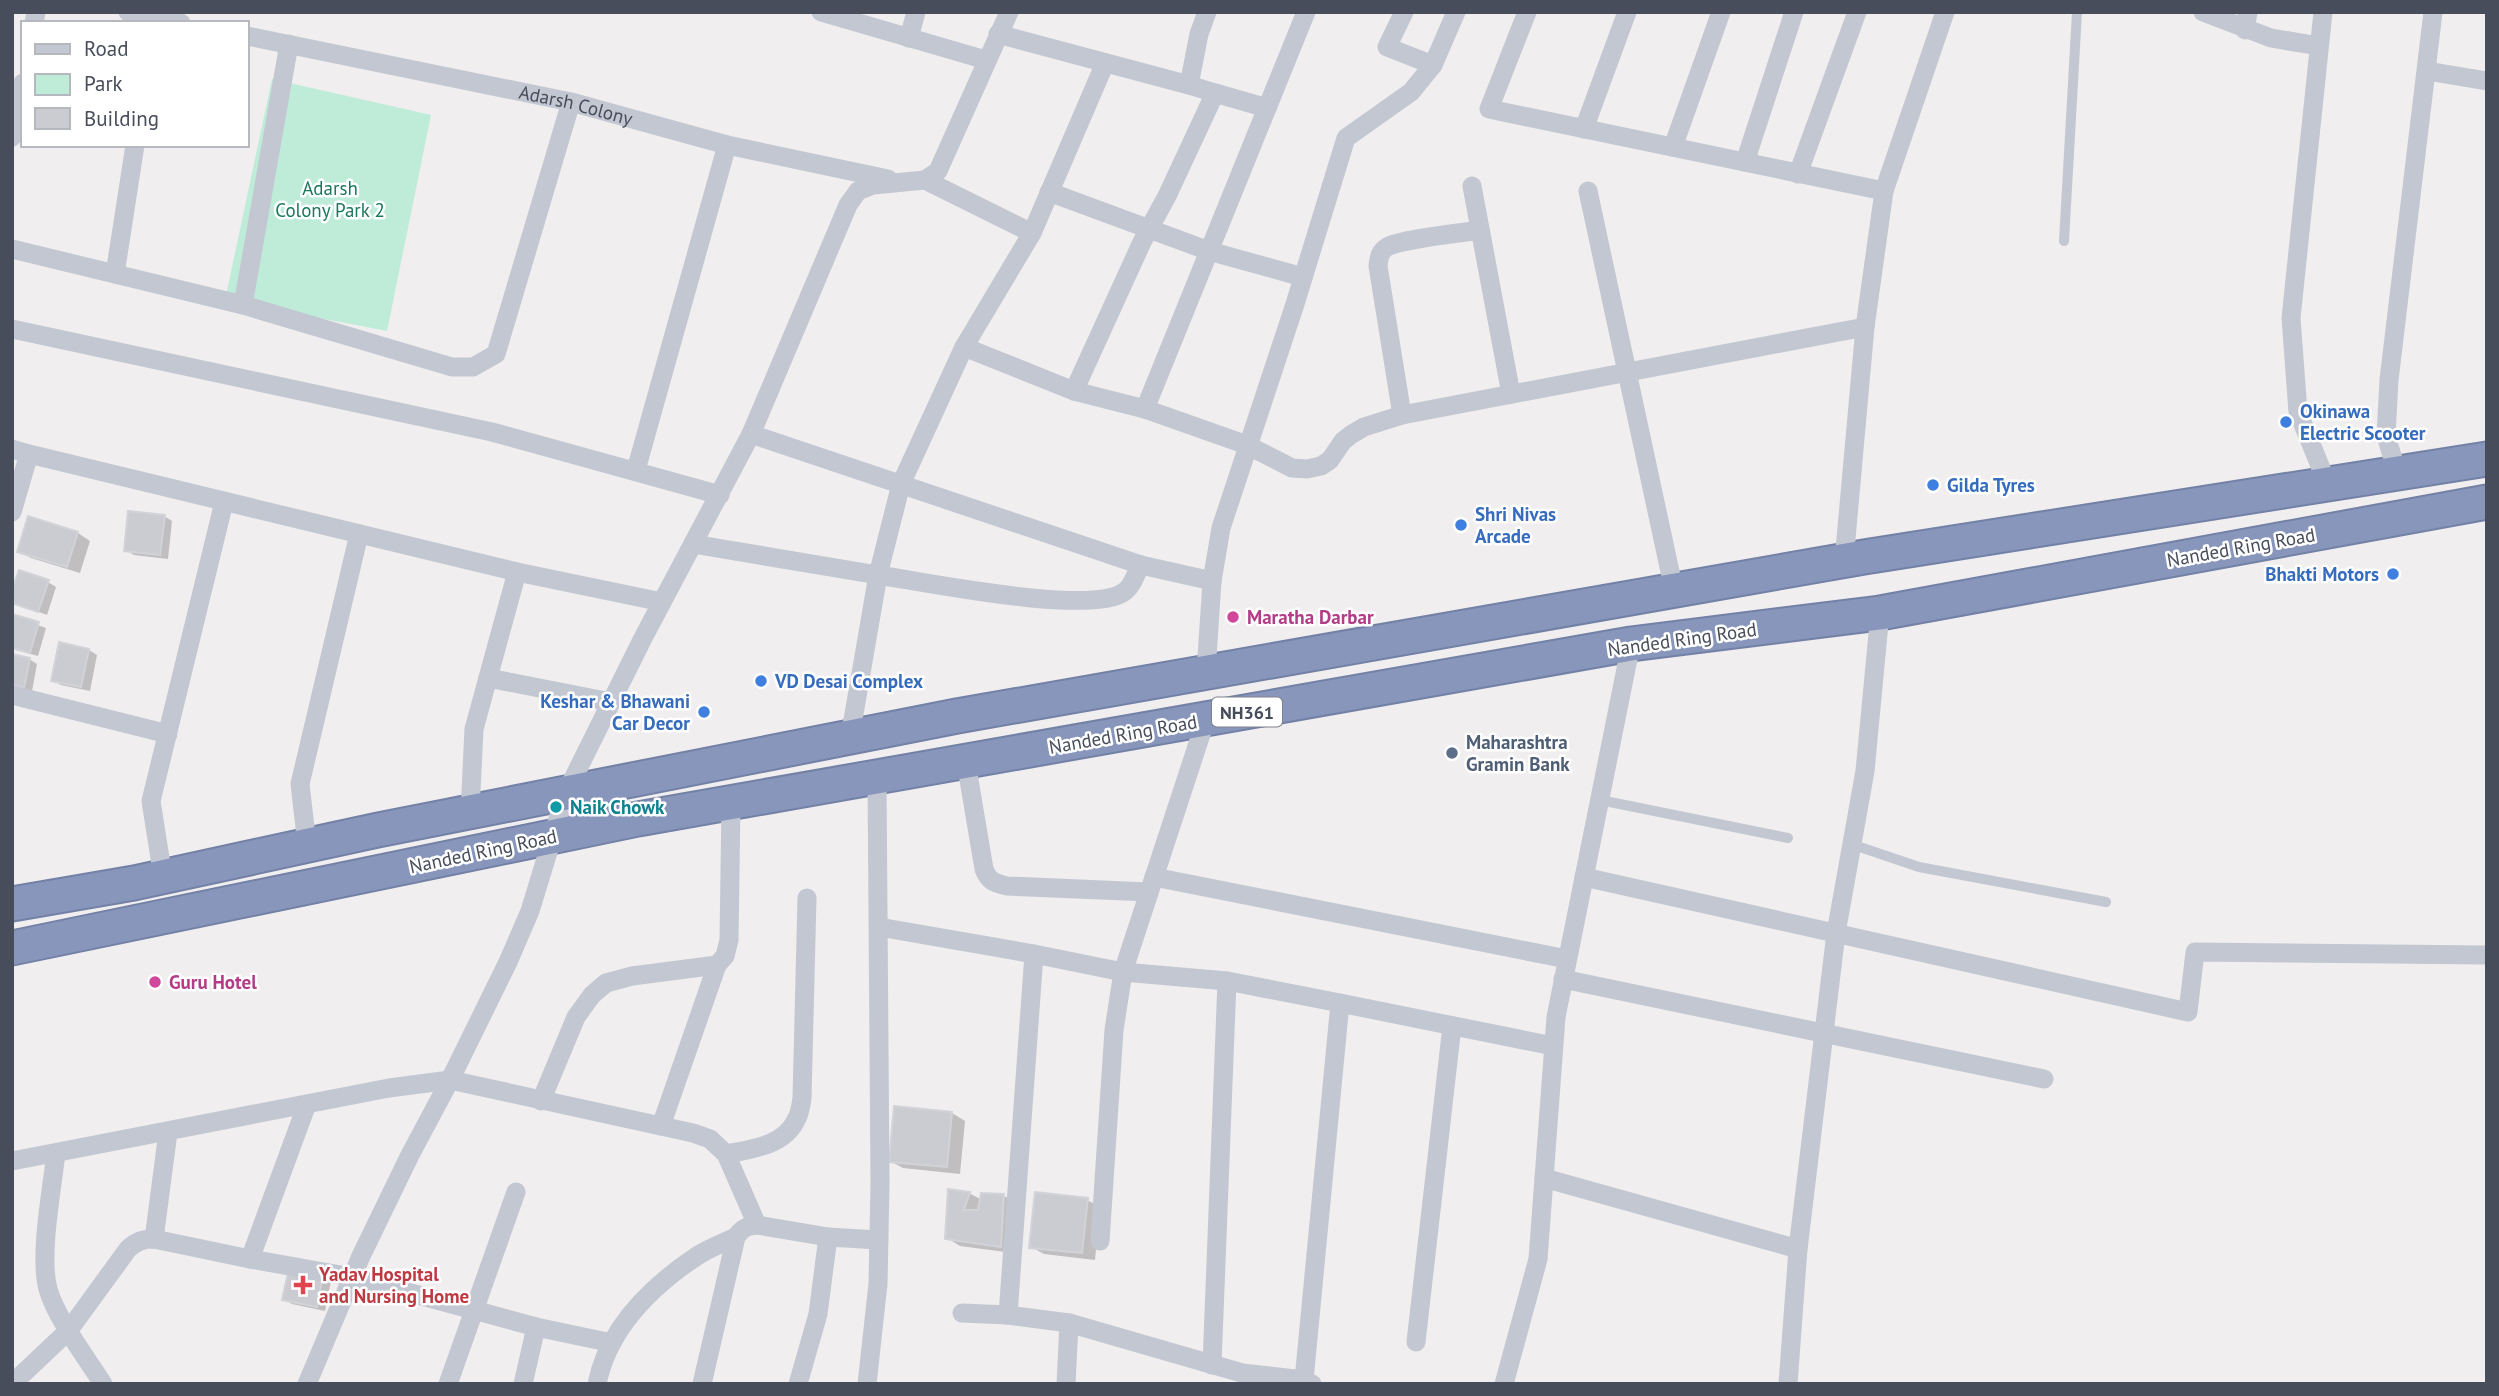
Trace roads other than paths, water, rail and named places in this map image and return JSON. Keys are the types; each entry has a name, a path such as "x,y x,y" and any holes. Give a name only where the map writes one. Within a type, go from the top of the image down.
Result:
{"highway":[{"name":"NH361","path":"12,904 163,877 307,845 850,737 1206,672 1844,561 2487,459"},
{"name":"Nanded Ring Road","path":"12,948 553,836 732,803 1632,644 1880,613 2487,502"}],"street":[{"path":"128,12 154,20"},
{"path":"821,12 986,60"},
{"path":"909,38 916,12"},
{"path":"307,1384 352,1277 410,1155 508,962 530,911 566,793 662,602 751,434 848,205 858,191 873,185 925,180 938,171 1009,12"},
{"path":"1189,85 1199,34 1207,12"},
{"path":"1145,409 1306,12"},
{"path":"1404,12 1387,47 1433,65"},
{"path":"1206,672 1212,581 1221,528 1346,138 1411,92 1433,65 1456,12"},
{"path":"1527,12 1489,109 1884,191"},
{"path":"1584,129 1627,12"},
{"path":"1673,147 1721,12"},
{"path":"1745,162 1794,12"},
{"path":"1798,174 1857,12"},
{"path":"1844,561 1866,327 1884,191 1945,12"},
{"path":"2203,12 2319,46"},
{"path":"2323,12 2291,318 2298,412 2327,483"},
{"path":"2397,472 2386,436 2389,380 2432,12"},
{"path":"998,34 1267,108"},
{"name":"Adarsh Colony","path":"248,36 571,102 727,145 903,182"},
{"path":"243,305 289,44"},
{"path":"850,737 878,575 901,484 964,347 1032,233 1105,63"},
{"path":"2427,71 2487,81"},
{"path":"12,137 21,93"},
{"path":"1074,391 1215,93"},
{"path":"12,249 243,305 452,367 473,367 496,354 571,102"},
{"path":"636,470 727,145"},
{"path":"115,274 135,147"},
{"path":"925,180 1032,233"},
{"path":"1472,186 1511,394"},
{"path":"1588,191 1674,590"},
{"path":"1049,192 1209,251 1303,277"},
{"path":"1402,415 1378,267 1380,254 1387,247 1400,243 1480,230"},
{"path":"964,347 1074,391 1145,409 1247,445 1292,468 1307,469 1321,466 1330,460 1343,441 1352,434 1402,415 1866,327"},
{"path":"12,329 492,432 720,495"},
{"path":"751,434 1141,565 1212,581"},
{"path":"12,512 21,451 517,572 662,602"},
{"path":"163,877 151,801 224,502"},
{"path":"307,845 300,784 359,534"},
{"path":"693,544 992,592 1091,601 1112,598 1126,591 1141,565"},
{"path":"470,812 474,729 517,572"},
{"path":"1788,1384 1798,1249 1836,933 1865,771 1880,613"},
{"path":"1504,1384 1538,1259 1556,1017 1632,644"},
{"path":"488,678 611,702"},
{"path":"12,695 167,734"},
{"path":"1100,1241 1114,1030 1123,972 1206,719"},
{"path":"966,762 984,869 994,883 1152,885 1565,969 1824,1033 2044,1079"},
{"path":"867,1384 878,1284 879,1240 877,777"},
{"path":"661,1126 717,965 725,956 729,940 732,803"},
{"path":"1584,877 2188,1012 2195,951 2487,955"},
{"path":"726,1154 763,1146 785,1136 797,1120 802,1098 807,898"},
{"path":"879,927 1123,972 1227,981 1553,1046"},
{"path":"1008,1315 1034,954"},
{"path":"541,1101 576,1017 606,983 632,976 717,965"},
{"path":"1212,1365 1227,981"},
{"path":"962,1313 1008,1315 1069,1323 1212,1365 1241,1378 1308,1382 1340,1003"},
{"path":"1416,1342 1452,1026"},
{"path":"12,1161 389,1088 450,1080 710,1139 726,1154 757,1225"},
{"path":"250,1259 307,1104"},
{"path":"154,1239 168,1132"},
{"path":"56,1153 45,1273 48,1291 103,1384"},
{"path":"1544,1178 1798,1249"},
{"path":"448,1384 516,1192"},
{"path":"702,1384 736,1237 741,1230 757,1225 828,1237 879,1240"},
{"path":"597,1384 601,1365 612,1343 642,1300 699,1254 736,1237"},
{"path":"798,1384 818,1314 828,1237"},
{"path":"12,1384 69,1330 128,1249 136,1242 154,1239 352,1277 536,1327 612,1343"},
{"path":"1066,1384 1069,1323"},
{"path":"523,1384 536,1327"}],"lane":[{"path":"2064,241 2077,12"},
{"path":"1600,800 1788,838"},
{"path":"1851,844 1919,866 2106,902"}],"place":[{"name":"Okinawa Electric Scooter","path":"2286,422"},
{"name":"Gilda Tyres","path":"1933,485"},
{"name":"Shri Nivas Arcade","path":"1461,525"},
{"name":"Bhakti Motors","path":"2393,574"},
{"name":"Maratha Darbar","path":"1233,617"},
{"name":"VD Desai Complex","path":"761,681"},
{"name":"Keshar & Bhawani Car Decor","path":"704,712"},
{"name":"Maharashtra Gramin Bank","path":"1452,753"},
{"name":"Naik Chowk","path":"556,807"},
{"name":"Guru Hotel","path":"155,982"},
{"name":"Yadav Hospital and Nursing Home","path":"303,1285"}],"park label":[{"name":"Adarsh Colony Park 2","path":"330,199"}]}
